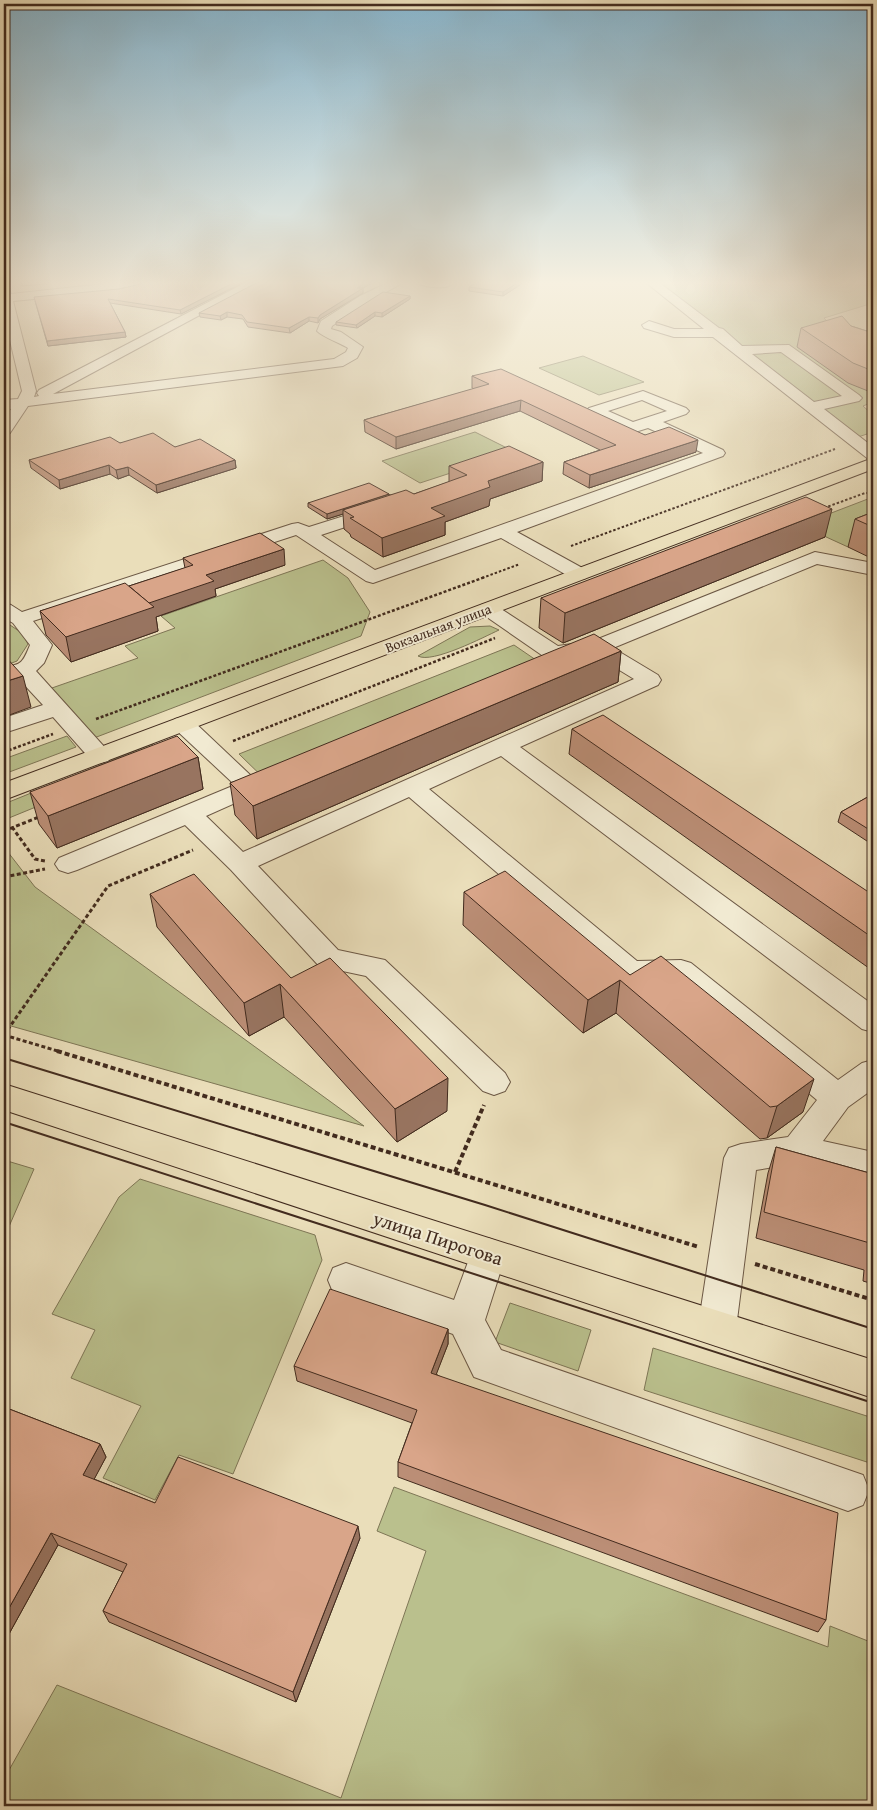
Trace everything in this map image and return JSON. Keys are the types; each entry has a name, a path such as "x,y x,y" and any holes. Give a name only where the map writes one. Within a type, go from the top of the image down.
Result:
{"main road":[{"name":"Вокзальная улица","path":"4,792 873,463"},
{"name":"улица Пирогова","path":"4,1097 873,1378"}],"street":[{"path":"4,430 27,397 20,365"},
{"path":"4,405 54,388 96,365"},
{"path":"54,388 239,365"},
{"path":"12,388 27,397 315,365"},
{"path":"760,365 812,407 846,443 873,455"},
{"path":"808,365 854,398 812,407"},
{"path":"100,756 57,708 14,672 33,663 40,645 12,614 298,528 373,577 717,453 649,422"},
{"path":"846,443 873,447"},
{"path":"306,534 398,503"},
{"path":"502,531 579,574"},
{"path":"488,609 554,653 597,647 815,558 873,569"},
{"path":"240,864 650,680 597,647"},
{"path":"4,726 57,708"},
{"path":"68,864 251,787 183,724"},
{"path":"503,746 873,1021"},
{"path":"412,787 631,972 681,970 837,1098"},
{"path":"189,814 240,864 328,959 375,967 494,1082"},
{"path":"798,1149 837,1098 873,1072"},
{"path":"717,1328 741,1158 798,1149 873,1166"},
{"path":"466,1321 488,1254"},
{"path":"346,1280 466,1321 488,1364 848,1490"}],"path":[{"path":"4,752 846,443"},
{"path":"822,509 865,493 873,494"},
{"path":"210,750 518,629"},
{"path":"4,831 39,817"},
{"path":"12,827 35,859 68,864"},
{"path":"216,840 108,886 4,1035 873,1300"},
{"path":"4,877 68,864"},
{"path":"455,1172 494,1082"}],"green space":[{"path":"548,365 605,365 644,382 599,395 539,368"},
{"path":"758,365 873,365 873,402 863,406 873,415 873,432 852,439"},
{"path":"475,432 515,452 420,483 382,461"},
{"path":"873,497 873,537 848,547 800,525"},
{"path":"323,560 348,578 370,612 361,636 94,738 49,689 138,658 125,646 175,628 161,616"},
{"path":"4,621 22,633 28,644 17,661 4,666"},
{"path":"490,626 499,630 446,653 425,657 418,656 470,627"},
{"path":"514,645 555,673 276,790 239,754"},
{"path":"67,736 76,747 4,774 4,759"},
{"path":"152,744 163,755 4,820 4,804"},
{"path":"4,847 35,887 364,1126 4,1024"},
{"path":"4,1160 34,1169 4,1238"},
{"path":"140,1179 315,1235 322,1260 233,1474 179,1455 155,1500 103,1478 141,1406 71,1378 95,1330 52,1314 119,1197"},
{"path":"510,1303 591,1330 578,1371 495,1342"},
{"path":"653,1348 873,1418 873,1464 644,1390"},
{"path":"394,1487 828,1647 830,1626 873,1643 873,1806 4,1806 4,1779 57,1685 341,1798 426,1551 377,1531"}],"building":[{"path":"859,365 873,365 873,371"},
{"path":"501,369 645,435 669,427 698,440 590,475 564,462 616,445 521,400 396,437 364,420 489,384 472,376"},
{"path":"153,433 175,447 200,439 235,460 156,485 128,467 116,470 109,465 59,480 29,460 110,437 120,443"},
{"path":"509,446 543,462 488,481 490,487 431,508 445,516 382,538 350,518 354,517 343,510 406,490 414,494 467,475 449,466"},
{"path":"369,483 389,494 327,514 308,503"},
{"path":"806,497 832,509 565,613 541,598"},
{"path":"873,512 873,527 855,519"},
{"path":"260,533 284,549 206,575 214,581 149,603 129,586 193,565 183,558"},
{"path":"125,583 154,607 66,637 40,611"},
{"path":"594,634 621,651 253,806 230,783"},
{"path":"4,655 23,676 4,682"},
{"path":"603,715 873,895 873,938 572,729"},
{"path":"177,736 198,757 48,816 30,792"},
{"path":"873,794 873,832 841,812"},
{"path":"505,871 630,975 661,956 814,1079 777,1106 770,1107 620,980 588,1000 464,892"},
{"path":"194,874 291,978 330,958 448,1078 395,1109 280,984 244,1003 150,894"},
{"path":"776,1147 873,1174 873,1244 764,1212"},
{"path":"330,1289 448,1329 431,1373 838,1513 826,1620 398,1462 417,1410 294,1366"},
{"path":"4,1407 100,1444 83,1475 155,1503 178,1457 358,1526 293,1692 103,1611 127,1564 51,1533 4,1617"}],"tram line":[{"path":"4,1058 485,1205 873,1329"},
{"path":"4,1122 873,1403"}]}
